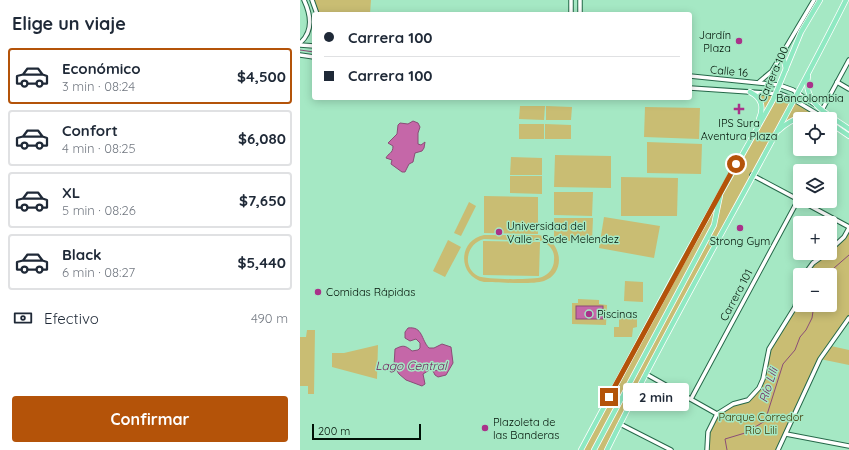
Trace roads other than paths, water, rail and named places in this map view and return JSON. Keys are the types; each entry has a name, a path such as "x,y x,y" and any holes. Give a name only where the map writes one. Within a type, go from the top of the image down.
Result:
{"main road":[{"name":"Carrera 100","path":"581,450 775,93 808,18 820,0"},
{"path":"607,450 752,175 810,71 846,0"},
{"path":"782,52 786,69"},
{"path":"810,71 807,86 814,104"},
{"path":"750,92 758,97 762,107 751,136"},
{"name":"Calle 16","path":"814,104 849,129"},
{"path":"774,134 788,122 793,120"},
{"path":"837,128 849,136"},
{"path":"594,450 714,225 720,195"}],"street":[{"path":"300,44 308,34 311,21 310,14 304,0"},
{"path":"312,0 316,12"},
{"path":"571,0 571,12"},
{"path":"580,0 580,12"},
{"name":"Carrera 100","path":"758,82 772,71 814,0"},
{"path":"300,44 312,46"},
{"path":"300,55 312,57"},
{"path":"822,110 849,60"},
{"name":"Calle 16","path":"692,76 779,84 798,93 814,104"},
{"path":"837,82 849,89"},
{"name":"Calle 16","path":"692,88 775,93 794,100 814,112"},
{"path":"752,175 793,196"},
{"name":"Carrera 101","path":"691,400 796,208"},
{"path":"815,208 849,227 844,236 837,243"},
{"path":"810,268 818,260"},
{"path":"707,450 708,432 717,414 733,404 748,400 759,388 763,379 769,349 793,310"},
{"path":"778,450 820,359 849,318"},
{"path":"646,374 717,414"},
{"path":"620,424 666,449 671,450"},
{"path":"786,434 849,446"}],"water":[{"path":"413,121 418,123 420,127 418,133 418,144 421,145 425,142 424,148 422,151 415,153 413,162 409,164 405,172 402,172 391,164 392,160 386,158 393,149 393,146 388,143 397,134 398,125 400,123 408,124"},
{"path":"576,306 603,306 603,319 576,319"},
{"name":"Lago Central","path":"408,328 413,328 419,331 429,348 434,348 442,344 451,347 453,363 446,375 438,377 435,375 433,371 438,370 439,368 433,362 430,364 431,369 423,374 425,384 422,386 406,380 399,374 394,366 395,349 404,346 412,351 420,348 420,343 416,339 410,341 405,338 405,332"}],"waterway":[{"path":"300,50 312,52"},
{"name":"Río Lili","path":"834,268 849,255"},
{"name":"Río Lili","path":"727,450 725,439 745,433 765,421 783,364 795,350 800,337 806,330 812,318 813,312"}],"place":[{"name":"Jardín Plaza","path":"739,41"},
{"name":"Bancolombia","path":"810,85"},
{"name":"IPS Sura Aventura Plaza","path":"739,109"},
{"name":"Strong Gym","path":"740,228"},
{"name":"Universidad del Valle - Sede Melendez","path":"499,232"},
{"name":"Comidas Rápidas","path":"318,292"},
{"name":"Piscinas","path":"589,314"},
{"name":"Plazoleta de las Banderas","path":"485,428"}],"park label":[{"name":"Parque Corredor Rio Lili","path":"761,423"}]}
